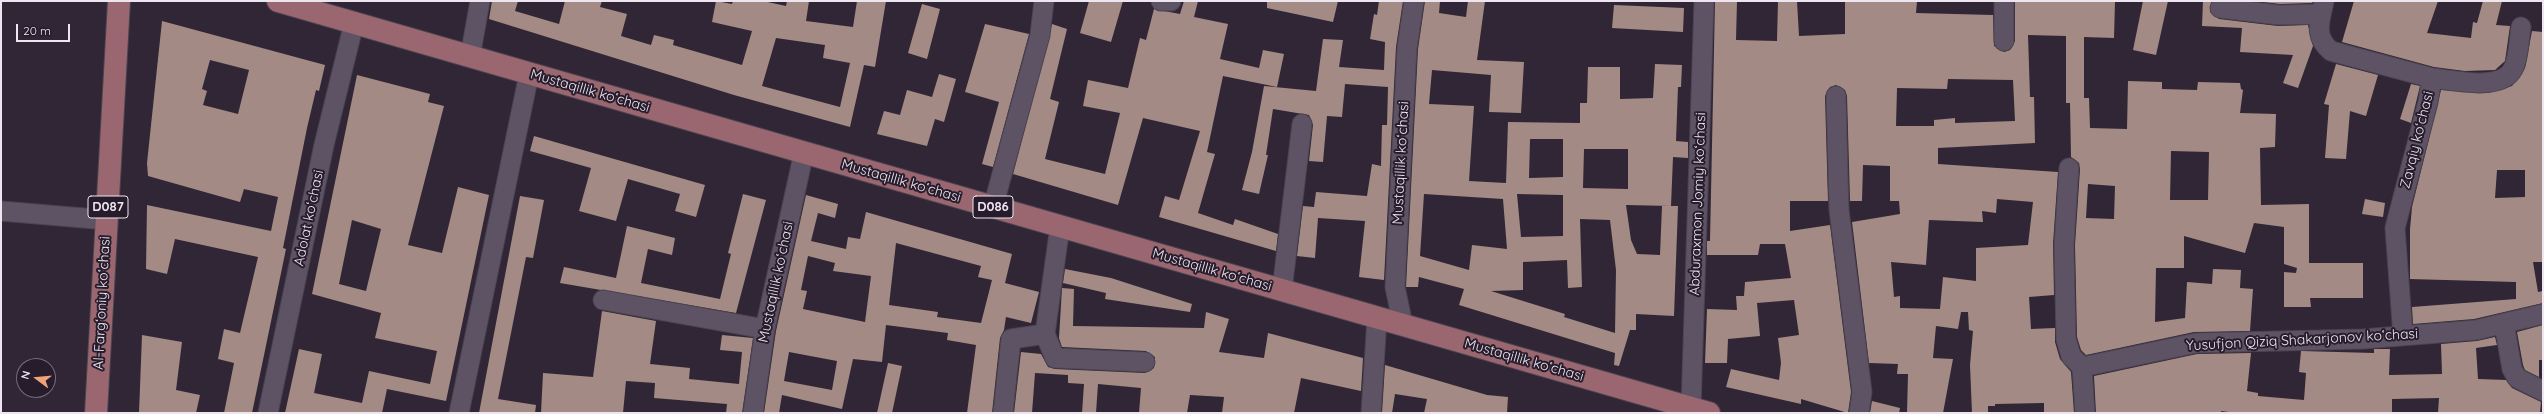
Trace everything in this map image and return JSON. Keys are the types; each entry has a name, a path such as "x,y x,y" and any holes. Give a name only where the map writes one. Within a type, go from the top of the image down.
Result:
{"main road":[{"name":"Al-Fargʻoniy koʻchasi","path":"96,413 119,1"},
{"name":"Mustaqillik koʻchasi","path":"278,1 1700,410"}],"street":[{"path":"470,57 480,1"},
{"path":"993,207 1040,35 1044,1"},
{"path":"1161,1 1171,1"},
{"name":"Mustaqillik ko‘chasi","path":"1403,325 1395,286 1407,48 1414,1"},
{"name":"Abduraxmon Jomiy koʻchasi","path":"1700,410 1704,1"},
{"path":"2004,1 2004,41"},
{"path":"2220,8 2279,15 2322,8"},
{"name":"Zavqiy koʻchasi","path":"2322,8 2318,34 2322,43 2330,51 2432,78 2428,102 2395,228 2403,336"},
{"name":"Adolat koʻchasi","path":"268,413 324,145 354,23"},
{"path":"2432,78 2489,83 2501,81 2514,68 2521,26"},
{"path":"459,413 529,74"},
{"path":"1836,96 1839,210 1862,392 1859,413"},
{"path":"1282,290 1302,124"},
{"name":"Mustaqillik ko‘chasi","path":"753,413 765,329 804,152"},
{"path":"2069,168 2064,245 2066,339 2070,356 2082,367 2085,413"},
{"path":"1,211 107,220"},
{"path":"1060,226 1046,334 1055,358 1146,362"},
{"path":"603,300 765,329"},
{"name":"Yusufjon Qiziq Shakarjonov koʻchasi","path":"2082,367 2196,343 2363,339 2476,330 2543,314"},
{"path":"1371,413 1377,318"},
{"path":"2504,323 2512,369 2517,378 2543,391"},
{"path":"1003,413 1011,339 1046,334"}],"building":[{"path":"492,1 518,1 515,11 559,24 565,1 602,1 600,7 627,14 621,36 651,45 654,35 674,40 673,45 742,65 752,31 712,22 716,1 732,4 733,1 763,1 786,6 787,1 809,1 806,21 853,27 857,1 886,1 875,67 864,65 850,127 734,95 489,19","holes":["776,38 825,45 823,58 850,63 840,107 762,86"]},
{"path":"1089,1 1123,1 1111,42 1080,33"},
{"path":"1184,1 1198,1 1194,17 1228,24 1220,59 1259,68 1263,50 1284,54 1277,87 1223,76 1207,152 1215,154 1198,213 1233,225 1235,219 1278,234 1276,251 1159,217 1165,196 1179,200 1200,131 1143,118 1118,205 1013,174 1052,24 1067,29 1050,99 1059,102 1045,159 1105,174 1120,113 1083,106 1088,80 1128,88 1140,38 1146,40 1154,9 1180,14"},
{"path":"1267,1 1338,1 1333,22 1267,8"},
{"path":"1379,1 1403,1 1396,47 1384,280 1359,277 1365,221 1318,218 1315,258 1297,256 1303,206 1314,207 1316,192 1367,196 1372,164 1381,166 1382,125 1387,125 1388,87 1345,84 1342,117 1327,116 1323,162 1309,161 1313,125 1309,115 1273,109 1266,155 1268,155 1259,194 1242,190 1252,152 1264,86 1316,91 1323,39 1343,40 1339,67 1384,70 1385,42 1370,39 1374,14 1377,15"},
{"path":"1425,1 1440,1 1439,13 1466,17 1468,1 1485,1 1477,60 1524,62 1521,113 1489,112 1491,75 1432,70 1429,104 1474,106 1469,181 1506,183 1508,122 1580,123 1580,103 1587,103 1588,67 1620,67 1620,99 1653,98 1655,64 1682,65 1681,87 1678,87 1676,141 1688,142 1688,158 1673,157 1671,206 1678,206 1674,316 1636,314 1636,330 1630,330 1619,366 1614,365 1615,353 1459,305 1464,289 1419,277 1418,287 1406,287 1418,49","holes":["1530,139 1563,139 1563,177 1529,178","1584,149 1628,149 1628,189 1583,188","1424,194 1503,199 1507,249 1472,245 1469,270 1420,256","1517,194 1563,195 1563,236 1521,237","1626,205 1671,206 1662,206 1660,255 1637,254 1631,240","1580,219 1610,220 1616,270 1615,333 1564,317 1565,314 1491,291 1523,290 1523,262 1567,260 1568,288 1582,287"]},
{"path":"1715,1 1737,1 1736,40 1777,41 1778,1 1797,1 1799,36 1845,34 1845,1 1917,1 1916,13 1993,15 1994,46 2004,52 2010,50 2015,41 2015,1 2115,2 2114,38 2084,37 2084,98 2089,98 2090,128 2127,129 2128,81 2162,82 2162,89 2197,90 2198,82 2240,83 2241,89 2243,90 2240,113 2276,114 2275,147 2260,148 2261,205 2309,204 2309,263 2363,263 2363,298 2310,298 2311,307 2284,307 2284,272 2296,273 2297,268 2284,264 2284,227 2254,223 2245,253 2184,236 2184,268 2156,268 2155,322 2185,318 2187,282 2212,284 2213,269 2241,270 2240,288 2253,289 2250,331 2194,332 2086,355 2081,350 2077,337 2075,245 2080,169 2079,163 2071,157 2070,103 2066,103 2066,36 2028,35 2030,97 2034,97 2035,143 1938,148 1938,164 2058,172 2053,244 2054,295 2029,297 2031,329 2055,328 2055,342 2060,359 2071,372 2074,413 2044,413 2044,403 1995,404 1995,406 1988,406 1988,413 1972,413 1970,365 1973,331 1969,330 1968,312 1961,312 1958,329 1936,326 1933,358 1953,359 1943,413 1907,413 1908,374 1897,374 1898,364 1869,363 1852,222 1900,214 1899,201 1890,201 1890,166 1863,165 1862,201 1850,201 1847,96 1845,90 1836,85 1830,87 1825,96 1828,201 1790,201 1790,231 1830,225 1851,392 1848,413 1801,399 1801,404 1726,387 1731,369 1779,380 1781,363 1778,338 1799,335 1794,300 1757,303 1760,336 1728,339 1727,363 1705,363 1707,309 1737,310 1736,296 1744,296 1745,282 1791,278 1785,244 1760,244 1758,255 1707,255 1707,241 1710,241","holes":["1948,79 2013,80 2015,121 1955,123 1955,118 1934,120 1934,126 1896,126 1897,88 1947,89","2171,151 2209,152 2208,200 2170,200","2088,184 2115,186 2114,219 2086,218","1997,199 2033,202 2028,245 1976,248 1976,281 1943,277 1940,309 1900,308 1900,296 1894,297 1891,262 1926,265 1929,220 1983,222 1982,211 1996,213"]},
{"path":"2143,1 2168,1 2156,55 2133,50"},
{"path":"2203,1 2212,1 2210,12 2219,19 2278,26 2308,25 2313,46 2298,88 2283,83 2293,55 2240,52 2242,28 2202,26"},
{"path":"2254,1 2313,1 2312,3 2280,4"},
{"path":"2354,1 2438,1 2427,33 2471,38 2473,22 2477,23 2483,1 2502,1 2496,25 2510,26 2505,61 2495,70 2465,71 2434,67 2342,42"},
{"path":"922,4 940,9 927,59 908,53"},
{"path":"1614,5 1684,8 1683,32 1612,28"},
{"path":"162,21 325,65 319,91 316,90 307,128 283,248 286,249 252,413 224,413 234,363 218,359 224,329 240,333 258,257 175,239 167,274 146,269 147,205 271,231 278,197 244,189 240,202 148,176 147,163","holes":["210,60 249,70 238,114 203,105 207,91 202,89"]},
{"path":"985,24 1029,34 993,167 982,164 999,102 965,92"},
{"path":"2532,31 2543,32 2543,262 2533,262 2538,292 2543,291 2543,303 2474,319 2413,324 2412,307 2516,299 2516,282 2410,279 2410,229 2412,207 2441,90 2488,93 2512,86 2525,68","holes":["2497,170 2525,170 2525,197 2495,198"]},
{"path":"2336,64 2378,75 2366,116 2350,111 2346,159 2325,158 2329,105 2324,104"},
{"path":"939,74 956,79 944,122 935,119 927,146 877,134 884,111 900,115 907,90 932,97"},
{"path":"357,75 430,94 428,102 444,106 408,245 442,253 458,187 489,195 446,401 387,389 382,413 285,413 299,349 322,354 314,393 362,403 369,371 430,384 437,351 375,338 381,313 312,294","holes":["352,220 381,229 366,291 339,284"]},
{"path":"2411,84 2420,86 2411,123 2400,119"},
{"path":"534,136 705,185 696,217 675,211 680,194 628,179 616,221 579,211 591,168 530,151"},
{"path":"743,194 766,200 736,313 560,283 564,267 616,278 627,226 675,238 672,255 648,249 641,283 720,299 731,254 728,253"},
{"path":"806,195 838,204 835,218 818,213 811,241 846,249 848,237 860,239 866,212 1012,254 1005,283 1039,292 1031,323 1006,317 1004,330 1000,338 992,413 967,413 976,345 947,340 948,333 886,325 882,362 853,359 842,409 782,395 779,413 764,413 776,331","holes":["896,243 981,266 978,277 992,280 981,323 937,317 938,312 889,305","808,256 835,263 833,271 871,276 865,322 803,309 807,291 801,290","789,352 837,361 832,390 784,381"]},
{"path":"520,196 544,200 533,258 526,257 498,399 536,405 535,413 479,413"},
{"path":"2365,199 2385,203 2383,217 2362,214"},
{"path":"1065,269 1111,278 1192,304 1190,312 1105,299 1106,293 1063,283"},
{"path":"1062,288 1074,289 1073,326 1204,328 1206,312 1229,319 1219,352 1264,358 1268,333 1363,358 1361,391 1301,378 1294,413 1222,413 1224,397 1190,395 1187,413 1139,413 1141,388 1098,384 1096,413 1082,413 1084,384 1068,383 1068,375 1035,373 1032,413 1014,413 1021,352 1041,354 1048,367 1055,369 1145,373 1154,368 1155,357 1146,351 1062,347 1059,338"},
{"path":"602,311 656,321 650,364 690,368 689,379 739,384 742,352 720,350 722,335 753,338 742,413 726,413 727,404 654,398 655,383 626,381 623,413 541,413 543,373 593,377"},
{"path":"2543,325 2543,360 2539,360 2539,377 2525,370 2517,332"},
{"path":"142,335 182,342 176,390 200,395 196,413 139,413"},
{"path":"2495,337 2497,345 2476,348 2478,379 2506,380 2512,388 2541,402 2540,413 2438,413 2439,398 2392,399 2392,413 2236,413 2221,411 2221,413 2096,413 2094,376 2197,354 2251,353 2247,391 2258,393 2258,396 2304,400 2306,373 2299,372 2301,351 2374,353 2374,349 2390,349 2389,375 2442,374 2441,344 2477,341"},
{"path":"888,363 902,366 892,413 877,413"},
{"path":"1385,365 1487,395 1508,397 1507,413 1424,413 1427,399 1395,394 1392,413 1382,413"},
{"path":"1872,401 1900,408 1899,413 1870,413"}]}
